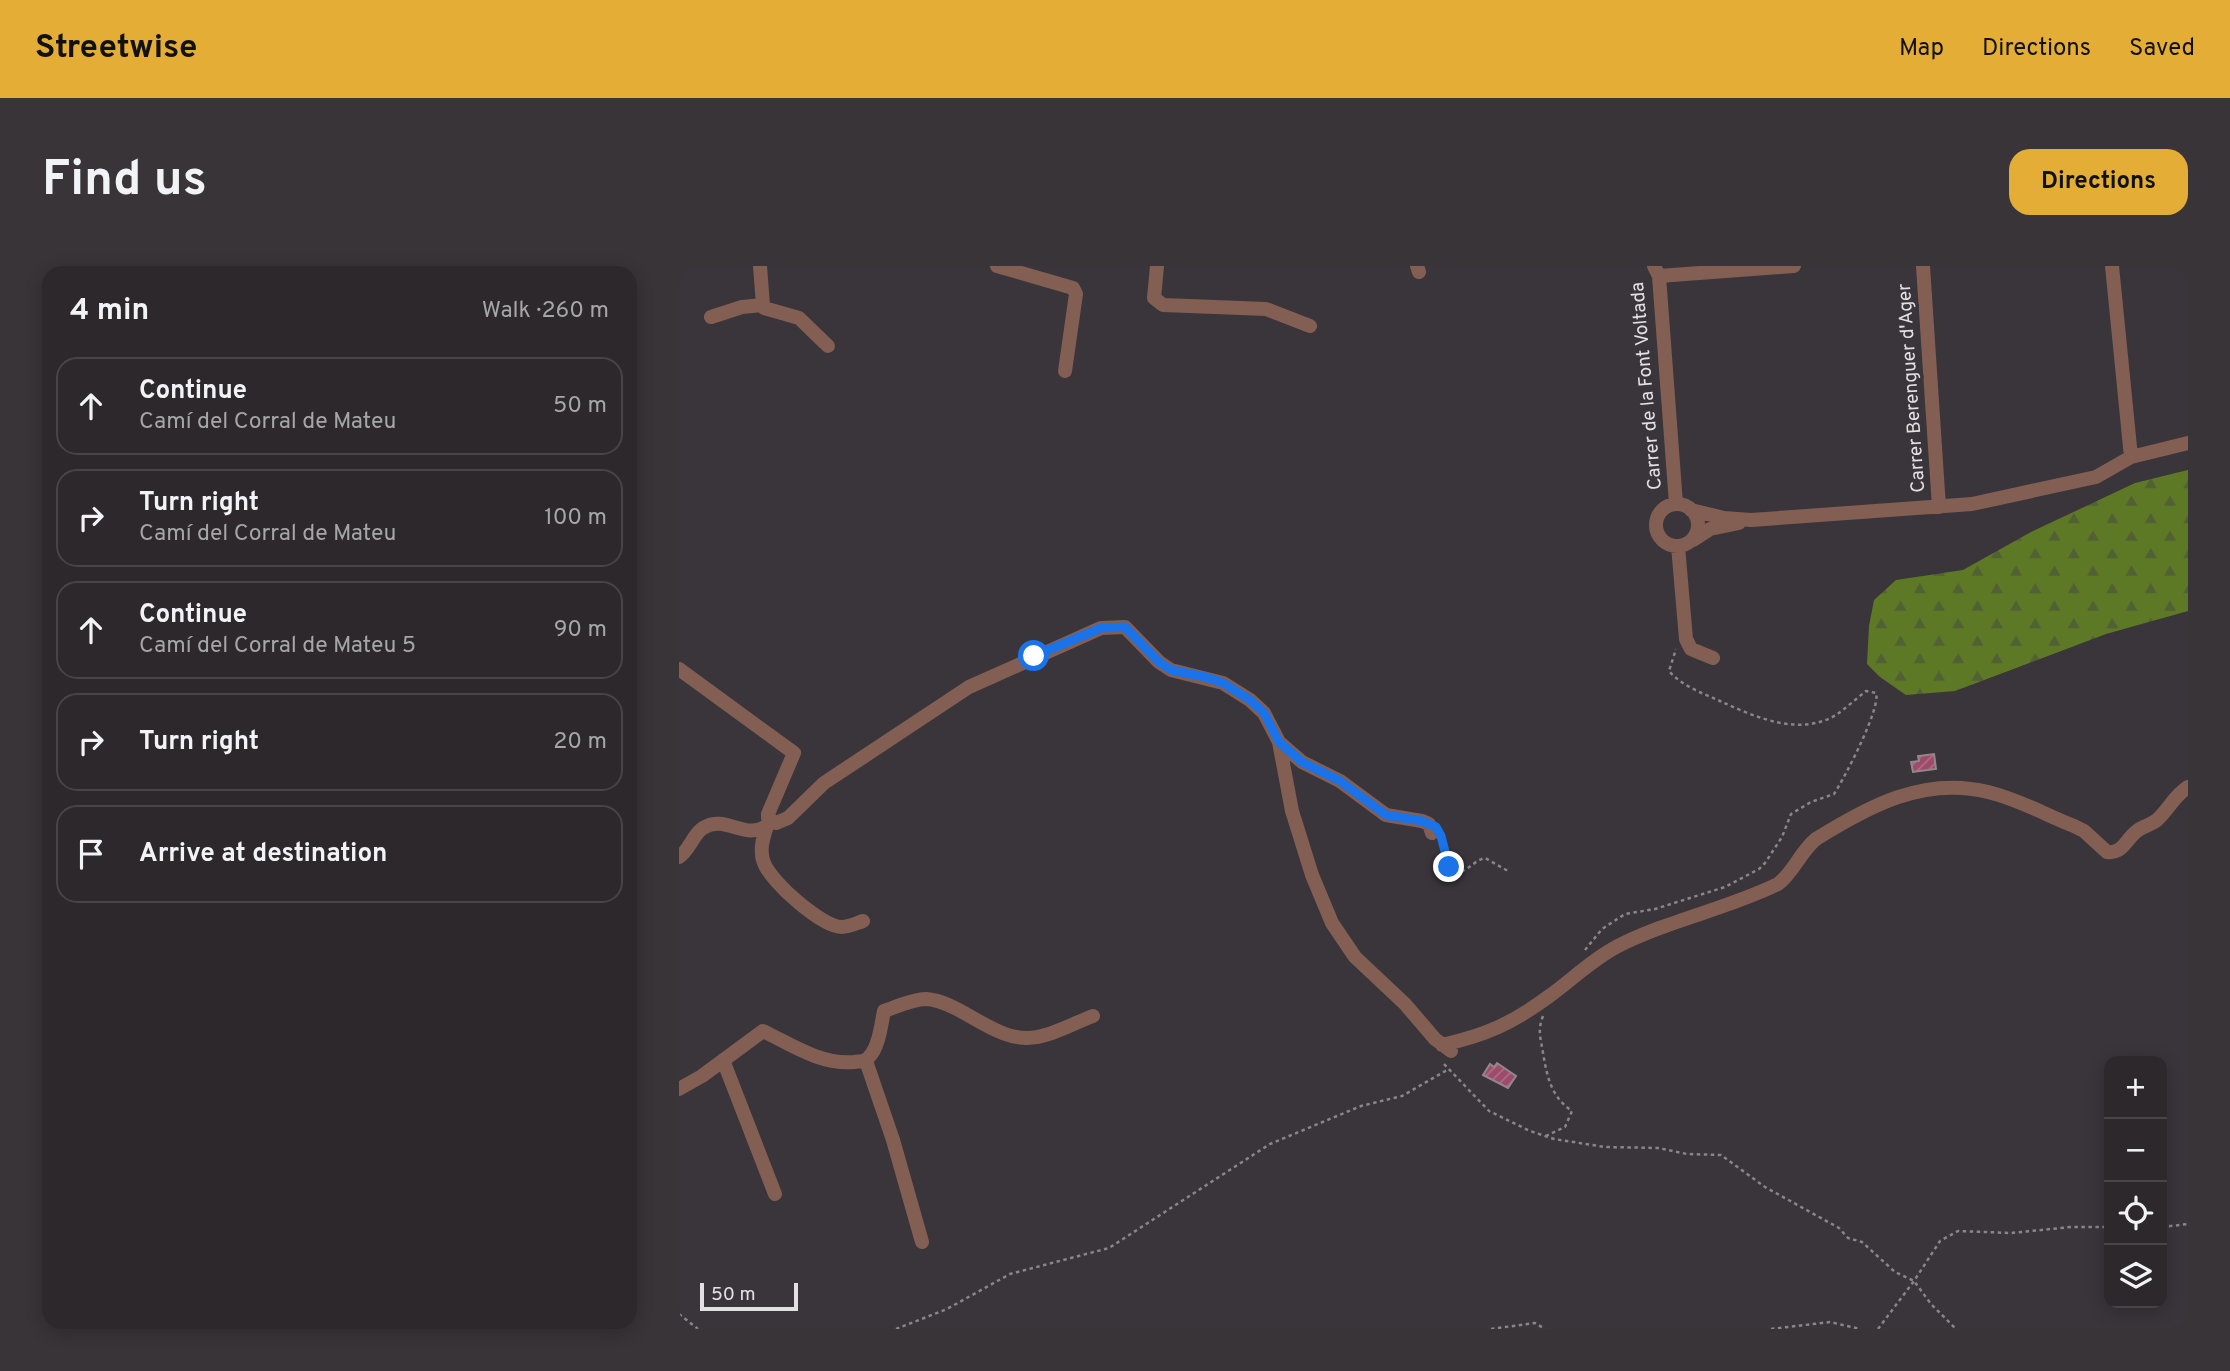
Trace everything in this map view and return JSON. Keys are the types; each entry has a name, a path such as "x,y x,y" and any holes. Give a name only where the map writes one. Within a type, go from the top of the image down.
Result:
{"street":[{"path":"760,266 764,308 799,318 828,346"},
{"path":"997,266 1067,284 1076,293 1065,371"},
{"path":"1157,266 1154,298 1163,305 1266,309 1310,326"},
{"path":"1656,271 1794,266"},
{"name":"Carrer Berenguer d'Ager","path":"1923,266 1939,507"},
{"path":"2112,266 2131,457"},
{"name":"Carrer de la Font Voltada","path":"1656,271 1676,504"},
{"path":"711,317 742,307 763,305"},
{"path":"1751,520 1691,510 1676,504 1668,506 1658,516 1656,530 1664,542 1685,544 1710,530 1751,520 1972,504 2096,477 2131,457 2188,443"},
{"path":"1691,510 1698,522 1698,529 1685,544 1686,639 1691,649 1713,658"},
{"path":"679,857 684,854 701,828 719,822 748,832 788,818 824,783 969,687 1101,628 1125,627 1159,662 1171,670 1205,677 1237,691 1264,713 1279,742 1292,811 1312,875 1332,923 1355,957 1405,1004 1442,1045 1492,1031 1548,997 1580,970 1620,945 1778,884 1789,874 1807,846 1816,839 1889,799 1910,792 1947,786 1990,792 2074,826 2112,853 2122,849 2139,829 2155,822 2177,794 2188,787"},
{"path":"679,669 794,753 768,814 769,824 762,850 763,862 782,888 814,914 841,927 863,921"},
{"path":"1279,742 1302,762 1340,781 1386,815 1422,821 1430,828"},
{"path":"679,1090 763,1031 821,1059 843,1063 866,1061 877,1038 884,1011 924,999 944,1004 981,1024 1012,1036 1037,1037 1093,1016"},
{"path":"723,1060 775,1195"},
{"path":"866,1061 893,1140 922,1242"}],"path":[{"path":"1584,951 1602,929 1625,914 1655,909 1725,887 1765,863 1782,837 1791,814 1811,802 1834,794 1861,744 1878,700 1876,693 1866,691 1834,716 1807,724 1793,725 1758,718 1684,684 1673,676 1669,665 1678,644 1686,639"},
{"path":"1430,828 1436,827 1441,836 1449,867 1453,872 1459,873 1477,860 1485,858 1507,871"},
{"path":"1546,1136 1565,1127 1571,1111 1558,1098 1545,1070 1538,1034 1548,997"},
{"path":"1442,1045 1438,1058 1489,1111 1530,1131 1605,1147 1658,1148 1687,1154 1721,1155 1765,1187 1839,1228 1848,1238 1862,1242 1895,1272 1914,1281 1931,1304 1956,1329"},
{"path":"896,1329 947,1309 1010,1274 1109,1248 1270,1144 1361,1106 1402,1096 1449,1069"},
{"path":"2167,1226 2188,1224"},
{"path":"1878,1329 1940,1241 1958,1231 2011,1233 2071,1227 2104,1227"},
{"path":"679,1314 698,1329"},
{"path":"1772,1329 1830,1322 1860,1329"},
{"path":"1492,1329 1535,1323 1545,1329"}],"green space":[{"path":"2188,470 2188,611 2106,634 1955,691 1906,695 1867,664 1869,626 1874,600 1896,580 1963,570 2031,532 2135,483"}],"building":[{"path":"1934,754 1936,769 1913,772 1911,762 1919,761 1918,756"},
{"path":"1497,1063 1516,1076 1508,1088 1483,1075 1490,1064 1494,1067"}],"route":[{"path":"1034,656 1101,628 1125,627 1159,662 1171,670 1223,683 1250,700 1264,713 1279,742 1302,762 1340,781 1386,815 1422,821 1436,827 1449,867"}]}
